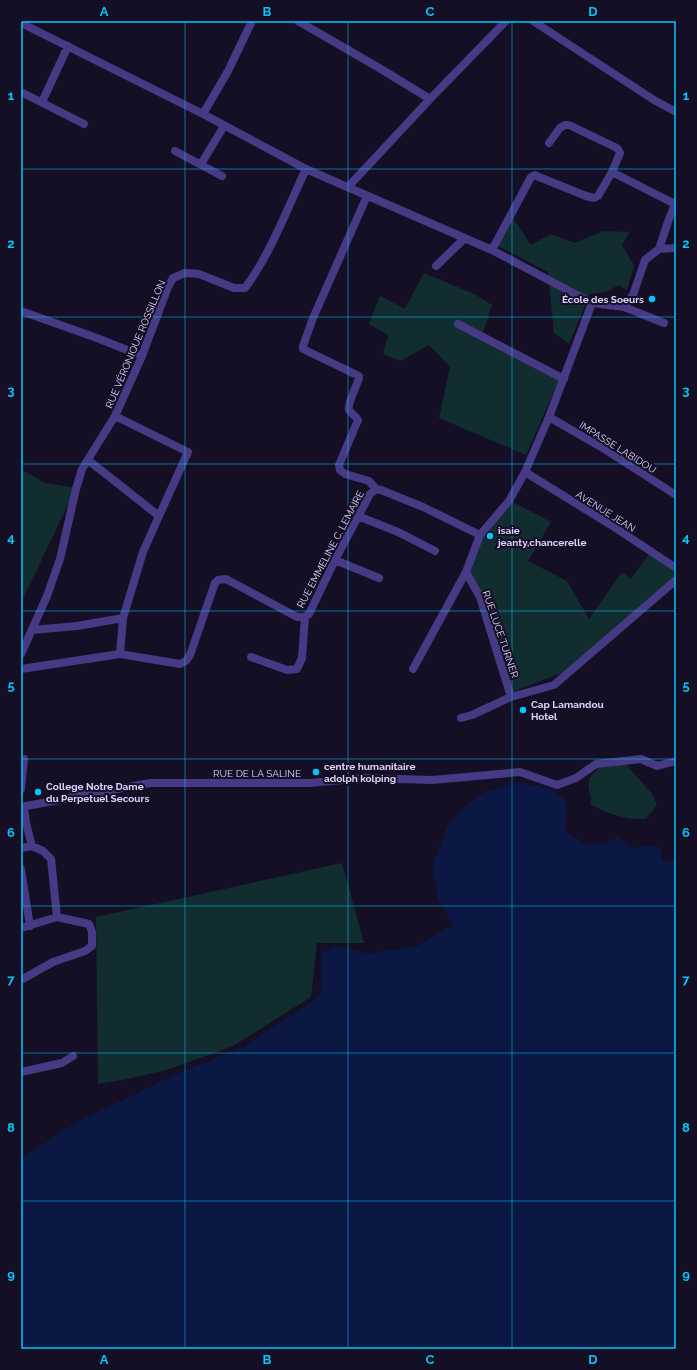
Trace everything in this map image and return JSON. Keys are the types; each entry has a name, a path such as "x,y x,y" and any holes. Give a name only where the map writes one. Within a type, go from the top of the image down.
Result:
{"street":[{"path":"203,114 228,71 252,21"},
{"path":"298,21 430,99"},
{"path":"348,188 430,99 506,21"},
{"path":"533,21 654,100 676,112"},
{"path":"21,23 203,114 306,169 492,250 592,303 624,308 664,323"},
{"path":"42,102 68,46"},
{"path":"21,92 84,124"},
{"path":"492,250 531,177 539,177 594,198 598,196 612,172 620,153 617,148 575,127 564,125 549,143"},
{"path":"201,164 224,126"},
{"path":"176,151 222,176"},
{"name":"RUE VÉRONIQUE ROSSILLON","path":"21,654 48,596 60,559 76,488 82,469 115,416 142,356 168,287 173,278 185,273 199,274 234,288 245,288 267,252 306,169"},
{"path":"612,172 676,203 659,249 645,260 633,295 624,308"},
{"path":"367,196 313,318 303,349 359,376 348,406 350,412 358,420 339,465 340,470 345,474 369,481 376,489"},
{"path":"436,266 465,238"},
{"path":"659,249 676,248"},
{"path":"413,670 466,572 480,535 509,501 525,472 549,417 592,303"},
{"path":"21,310 142,356"},
{"path":"458,324 564,379"},
{"path":"115,416 188,452 143,552 123,618 120,654"},
{"name":"IMPASSE LABIDOU","path":"549,417 601,447 676,495"},
{"path":"88,460 159,516"},
{"name":"AVENUE JEAN","path":"525,472 611,525 676,568"},
{"name":"RUE EMMELINE C. LEMAIRE","path":"21,669 120,654 180,664 186,661 190,655 215,583 218,580 226,578 298,617 304,617 309,614 358,516 370,494 376,489 423,507 480,535"},
{"path":"358,516 398,532 435,551"},
{"path":"335,560 379,578"},
{"name":"RUE LUCE TURNER","path":"466,572 480,597 511,697"},
{"path":"461,718 472,715 511,697 554,685 676,580"},
{"path":"251,657 288,670 297,669 302,658 304,617"},
{"path":"32,630 77,626 123,618"},
{"path":"21,789 24,759"},
{"name":"RUE DE LA SALINE","path":"22,807 150,783 304,783 364,778 432,780 520,772 558,785 576,778 596,764 641,759 657,766 676,761"},
{"path":"22,807 32,846"},
{"path":"21,848 32,846 43,851 51,859 57,918"},
{"path":"21,869 30,926"},
{"path":"21,928 57,918 89,924 92,932 92,946 85,951 53,962 21,980"},
{"path":"21,1072 62,1063 74,1056"}],"green space":[{"path":"513,218 531,245 551,234 575,243 603,231 630,232 622,245 634,266 627,290 618,285 609,291 590,294 569,344 554,333 548,272 498,246"},
{"path":"424,273 474,294 492,305 483,333 561,375 526,455 439,418 450,367 429,345 400,361 383,354 388,335 369,324 380,296 405,309"},
{"path":"21,469 45,483 76,488 21,603"},
{"path":"513,502 551,522 528,561 567,581 589,619 622,572 631,579 650,553 676,571 676,578 564,672 512,692 468,571 485,531"},
{"path":"603,764 626,764 652,794 657,805 646,819 617,816 590,804 591,797 588,785 589,781 592,775"},
{"path":"342,863 364,943 317,943 311,997 233,1046 167,1070 98,1084 96,917"}],"water":[{"path":"517,782 552,789 565,799 567,816 565,831 587,845 605,843 617,837 631,847 640,848 652,845 656,847 661,850 662,859 665,862 676,859 676,1349 21,1349 21,1159 75,1123 170,1077 245,1046 321,996 321,953 338,946 369,954 417,946 453,925 438,899 432,866 448,825 469,803 484,792"}],"place":[{"name":"École des Soeurs","path":"652,299"},
{"name":"isaie jeanty,chancerelle","path":"490,536"},
{"name":"Cap Lamandou Hotel","path":"523,710"},
{"name":"centre humanitaire adolph kolping","path":"316,772"},
{"name":"College Notre Dame du Perpetuel Secours","path":"38,792"}]}
